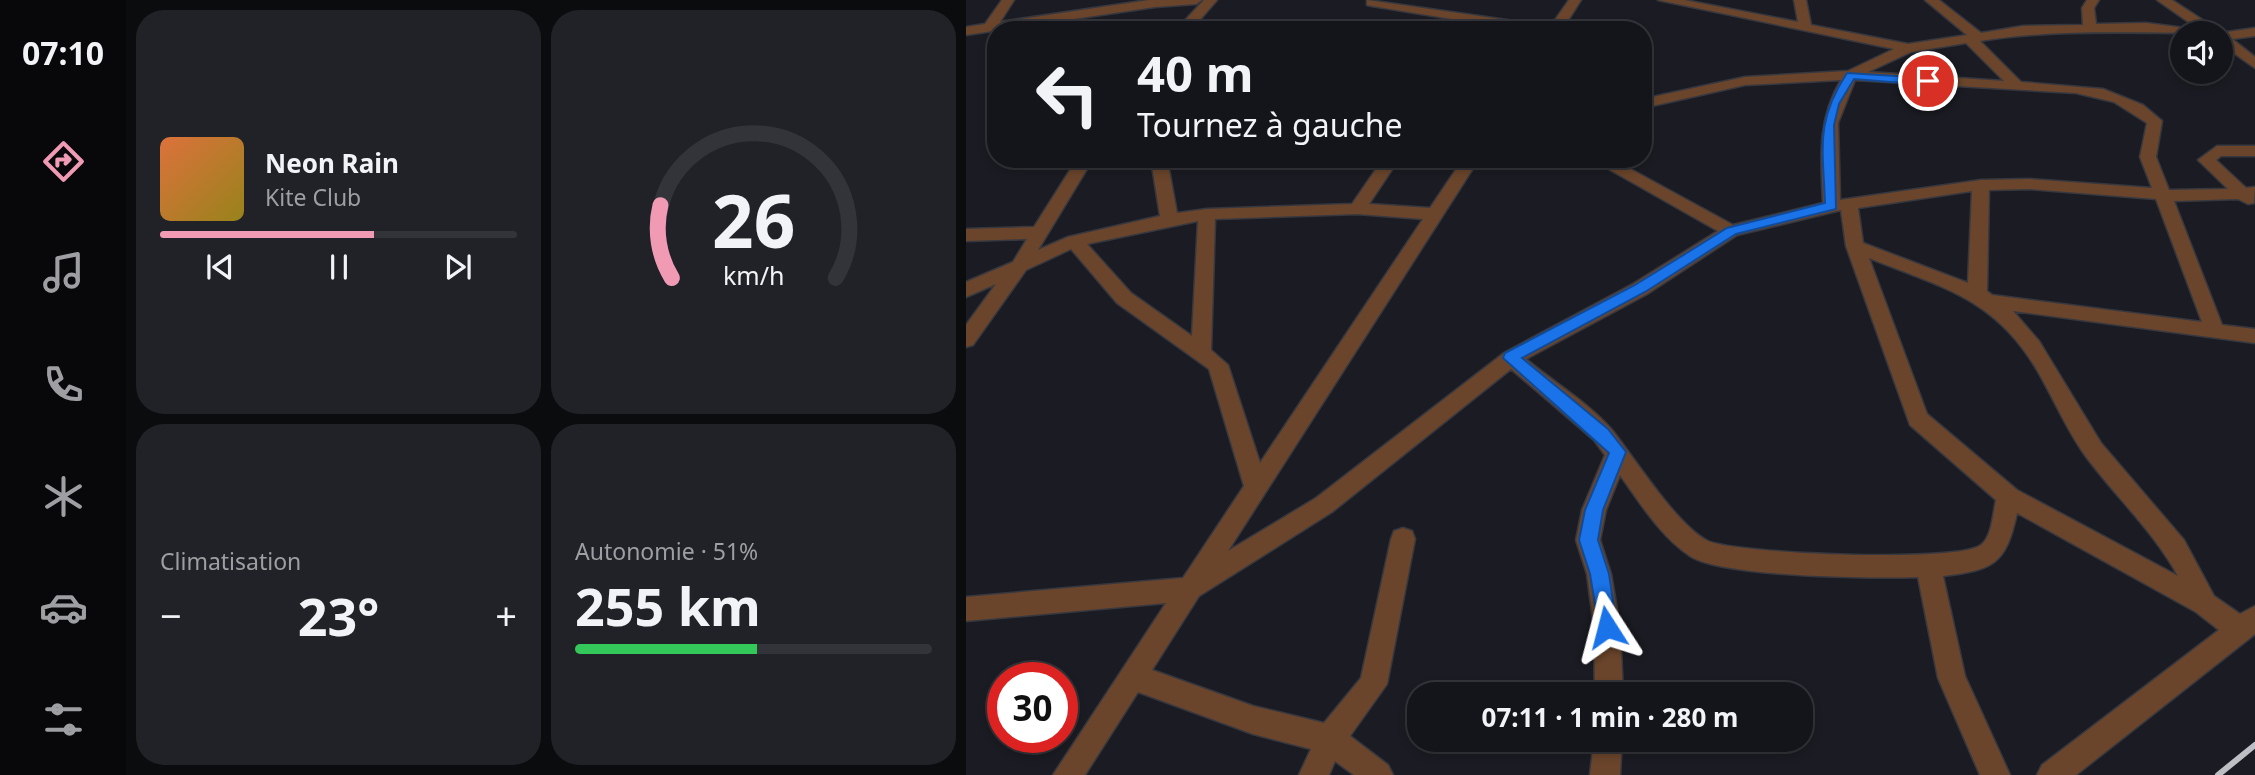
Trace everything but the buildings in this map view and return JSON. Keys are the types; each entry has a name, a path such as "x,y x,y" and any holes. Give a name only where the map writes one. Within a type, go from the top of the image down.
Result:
{"street":[{"path":"998,21 1009,0"},
{"path":"1021,21 1196,0"},
{"path":"1191,21 1211,0"},
{"path":"1561,21 1575,0"},
{"path":"1664,0 1908,48"},
{"path":"1800,0 1805,26"},
{"path":"1931,0 1974,38 2017,86"},
{"path":"2090,27 2088,8 2093,0"},
{"path":"2163,0 2195,21"},
{"path":"1372,2 1490,21"},
{"path":"966,31 987,26"},
{"path":"2052,775 2248,624 2205,604 2009,497 1918,419 1841,205 1828,125 1834,104 1850,75 1908,48 2038,28 2170,29"},
{"path":"2233,36 2255,32"},
{"path":"2233,47 2255,64"},
{"path":"1652,102 1745,81 1850,75 2053,87 2098,94 2121,101 2149,117 2155,130 2147,148 2148,157 2165,195 2214,331"},
{"path":"2251,197 2206,160 2217,151 2255,151"},
{"path":"966,340 1041,233 1079,168"},
{"path":"1161,168 1169,220"},
{"path":"1357,209 1385,168"},
{"path":"1068,775 1465,168"},
{"path":"1616,168 1731,231"},
{"path":"1982,184 1984,298 2028,338 2058,384 2091,446 2174,546 2205,604"},
{"path":"966,609 1189,590 1324,505 1511,358 1640,289 1731,231 1841,205 1982,184 2030,184 2165,195 2251,197"},
{"path":"966,289 1074,241 1169,220 1207,214 1357,209 1435,214"},
{"path":"1201,350 1207,214"},
{"path":"966,235 1041,233"},
{"path":"1074,241 1124,298 1201,350 1217,365 1256,487"},
{"path":"1855,246 1984,298 2255,336"},
{"path":"1511,358 1602,434 1618,452 1661,514 1699,549 1730,558 1929,568 1988,555 1994,547 2009,497"},
{"path":"1609,682 1607,627 1599,574 1588,540 1594,510 1618,452"},
{"path":"1314,775 1330,739 1373,684 1403,539"},
{"path":"1929,568 1952,678 1995,775"},
{"path":"1132,676 1253,720 1330,739 1378,775"},
{"path":"1605,775 1607,752"}],"railway":[{"path":"2218,775 2255,745"}],"route":[{"path":"1607,627 1599,574 1588,540 1594,510 1618,452 1602,434 1511,358 1640,289 1731,231 1832,206 1828,125 1834,104 1850,75 1928,81"}]}
